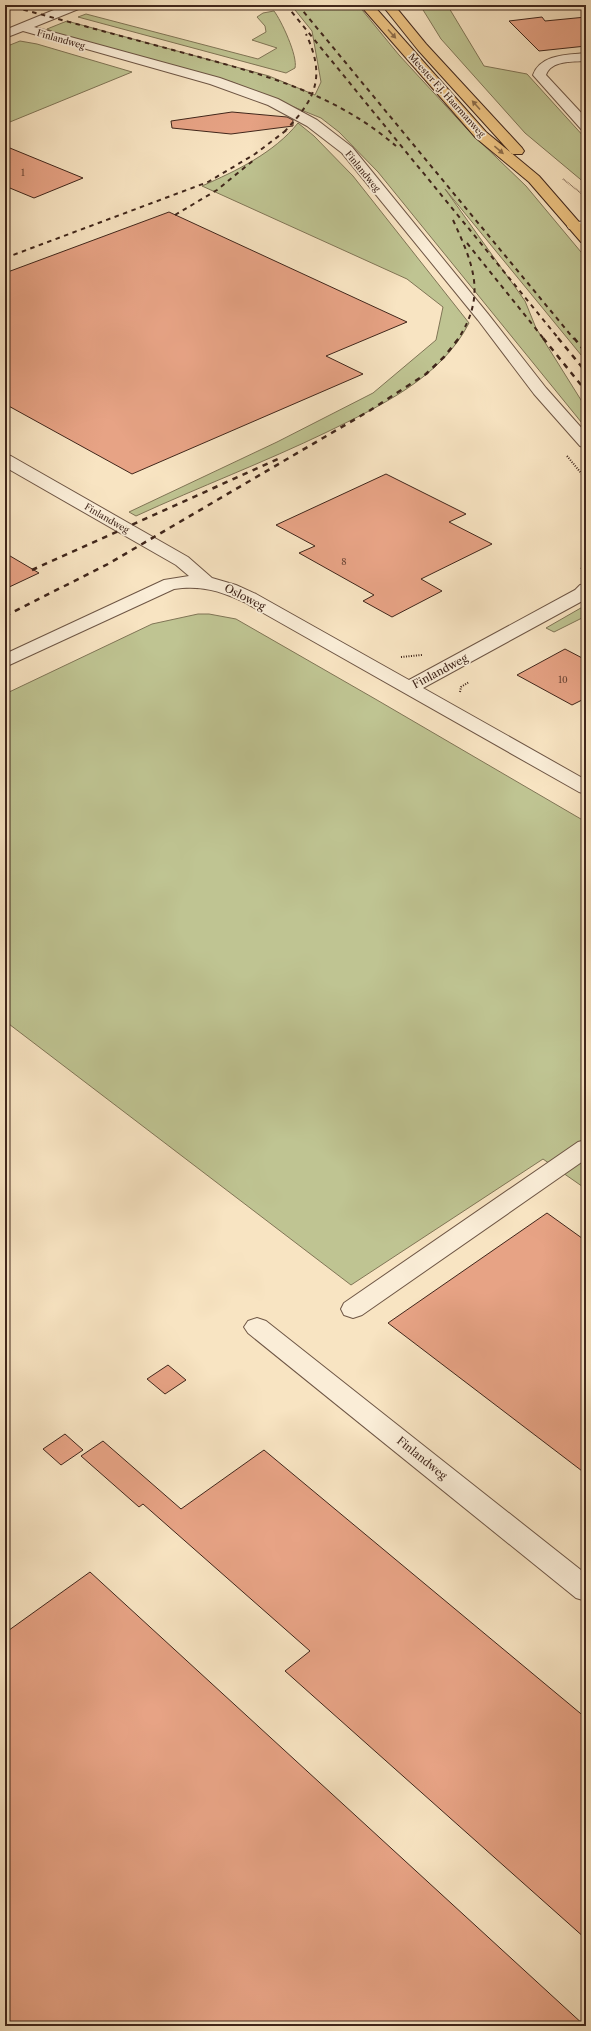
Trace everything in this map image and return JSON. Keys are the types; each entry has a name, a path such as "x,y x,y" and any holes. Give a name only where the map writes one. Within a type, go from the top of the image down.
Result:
{"main road":[{"name":"Meester F.J. Haarmanweg","path":"366,5 481,135 534,179 583,232"},
{"name":"Meester F.J. Haarmanweg","path":"388,5 422,47 517,150 534,179"}],"street":[{"path":"45,5 62,10"},
{"path":"5,34 77,5"},
{"name":"Finlandweg","path":"22,28 215,81 273,102 319,128 346,150 483,317 540,391 586,444"},
{"path":"586,57 545,65 540,70 539,75 586,126"},
{"name":"Finlandweg","path":"5,460 182,560 206,582"},
{"name":"Osloweg","path":"5,660 170,584 188,581 206,582 222,585 250,598 409,688"},
{"name":"Finlandweg","path":"409,688 581,594 586,589"},
{"name":"Finlandweg","path":"409,688 586,788"},
{"path":"353,1309 586,1148"},
{"name":"Finlandweg","path":"257,1327 586,1590"}],"path":[{"path":"565,453 586,479"},
{"path":"395,657 415,657 427,654"},
{"path":"462,696 460,690 461,687 470,681"}],"green space":[{"path":"291,5 358,5 399,55 468,130 526,186 586,258 586,361 445,189 525,301 536,328 586,408 586,428 378,172 339,132 321,118 232,82 58,34 47,29 67,21 269,76 315,95 321,82 312,31"},
{"path":"420,5 435,5 434,6 449,8 484,66 527,74 586,139 586,184 525,133 441,39"},
{"path":"274,11 285,30 294,55 295,68 286,73 78,17 86,14 258,59 277,48 252,40 266,32 265,26 257,17 263,13"},
{"path":"20,41 37,44 132,72 5,124 5,47"},
{"path":"298,123 314,136 353,176 469,323 457,342 442,360 426,375 388,401 304,443 136,516 129,512 277,442 373,393 436,340 443,307 407,279 202,186 254,160 278,143"},
{"path":"586,605 586,616 554,632 546,628"},
{"path":"198,614 209,614 236,619 586,822 586,1189 543,1159 351,1285 5,1021 5,694 152,624"}],"building":[{"path":"542,17 545,21 586,17 586,46 539,51 509,21"},
{"path":"232,112 287,117 293,120 293,126 231,134 172,128 171,121"},
{"path":"5,146 83,178 34,198 5,186"},
{"path":"169,212 407,322 326,356 363,374 132,474 5,404 5,273"},
{"path":"386,474 466,514 449,522 492,544 421,579 442,591 392,617 363,601 374,595 299,553 315,546 276,525"},
{"path":"5,553 39,573 5,589"},
{"path":"565,649 586,660 586,698 572,705 517,675"},
{"path":"547,1213 586,1241 586,1474 388,1323"},
{"path":"168,1365 186,1380 165,1394 147,1379"},
{"path":"65,1434 83,1450 61,1465 43,1449"},
{"path":"103,1441 181,1509 264,1450 586,1718 586,1939 285,1671 310,1651 143,1504 139,1507 81,1456"},
{"path":"90,1572 585,2026 5,2026 5,1633"}],"railway":[{"path":"6,5 233,66 290,85 311,94"},
{"path":"286,5 559,339"},
{"path":"298,5 574,339"},
{"path":"306,34 316,63 316,75 311,94"},
{"path":"284,132 304,109 311,94"},
{"path":"311,94 345,110 396,146"},
{"path":"5,258 208,182 255,154 288,129"},
{"path":"175,215 217,190 255,159"},
{"path":"453,220 471,265 474,280 472,308 467,323 458,339"},
{"path":"467,243 544,339"},
{"path":"5,616 108,564 369,411 426,374 444,357 459,338"},
{"path":"543,338 586,391"},
{"path":"558,338 586,372"},
{"path":"574,338 586,353"},
{"path":"32,570 280,458"}]}
